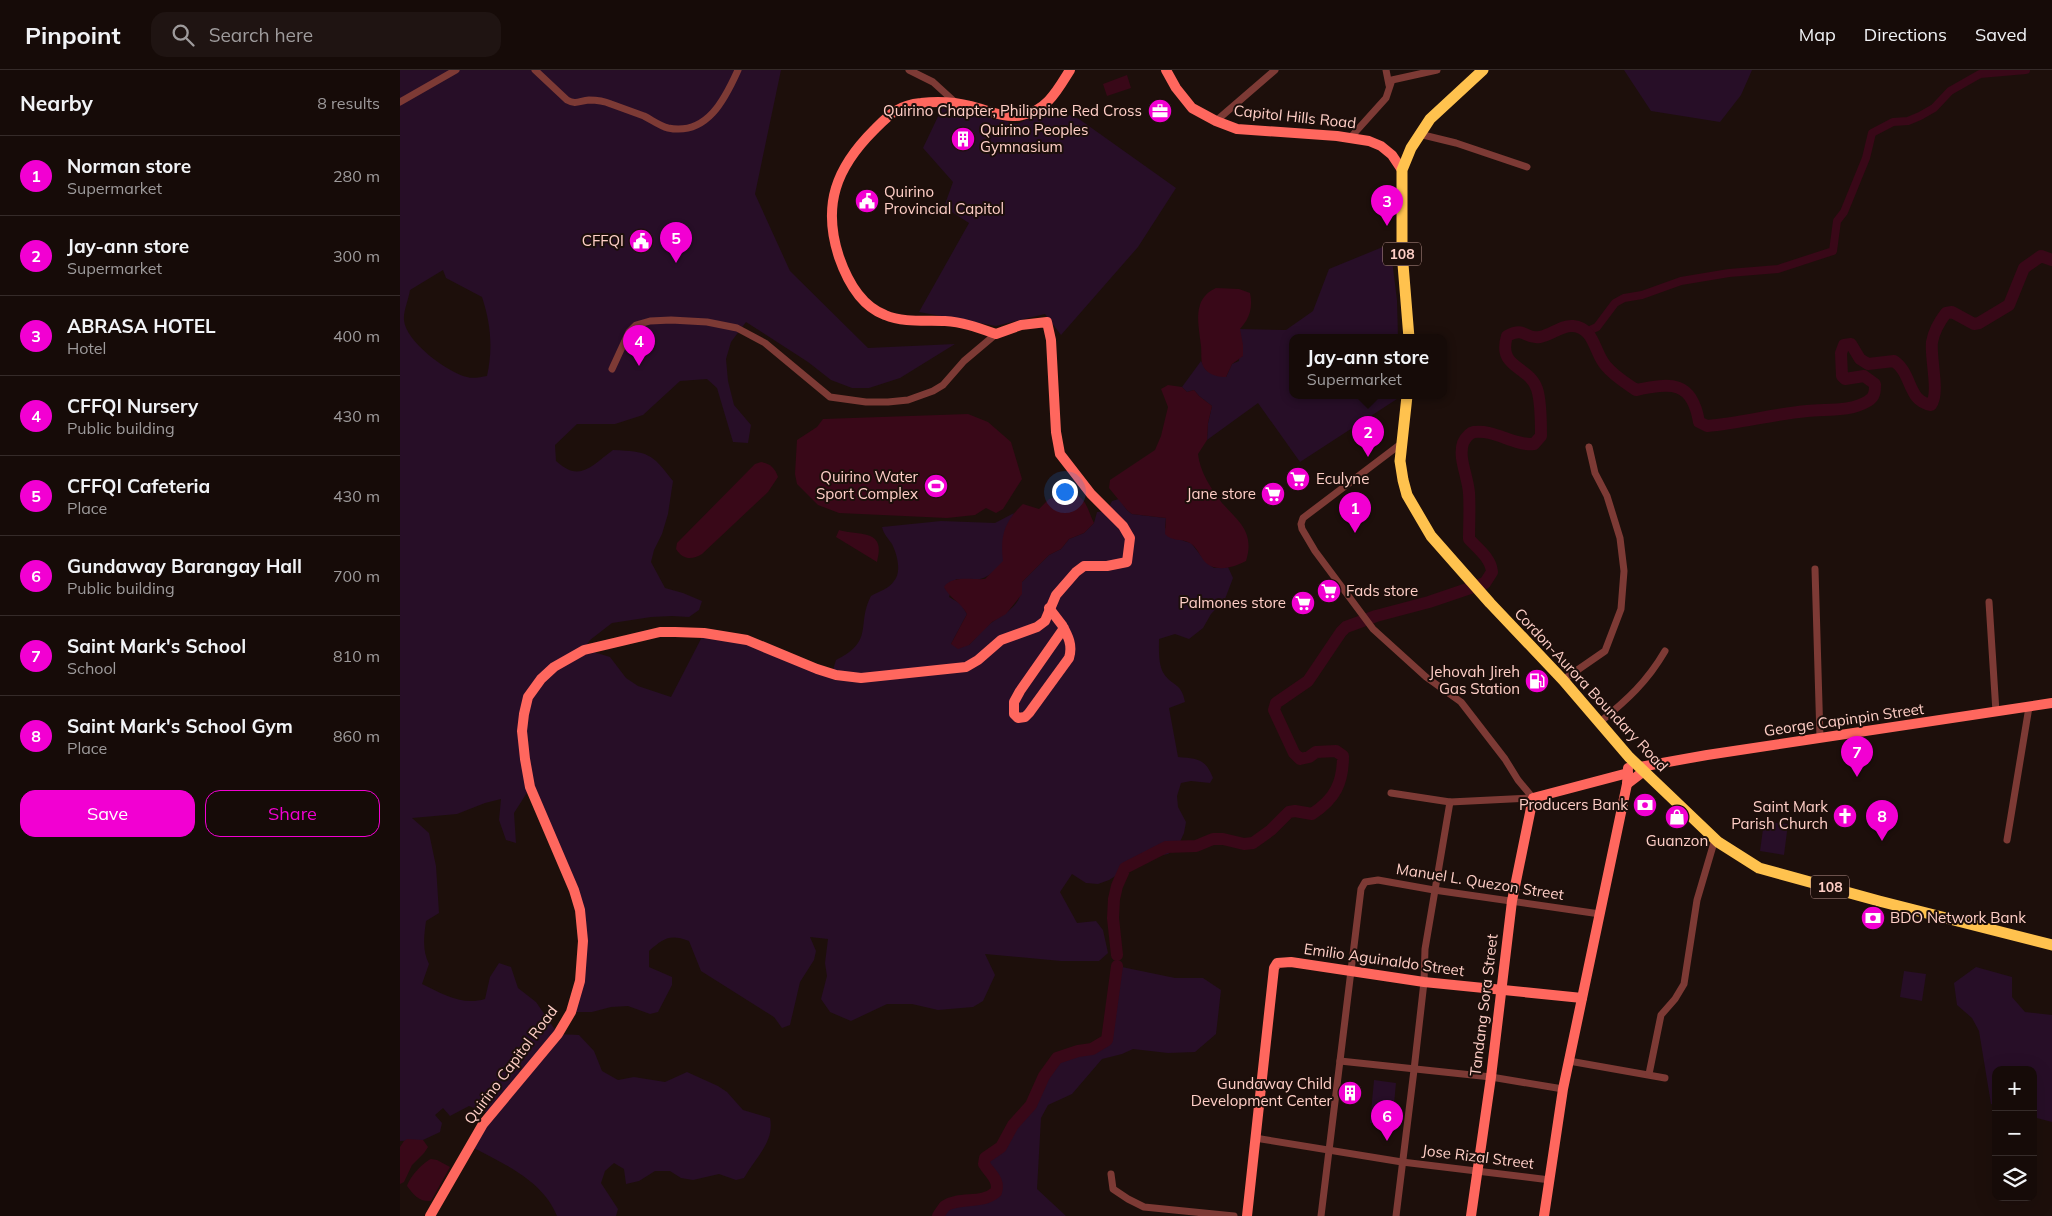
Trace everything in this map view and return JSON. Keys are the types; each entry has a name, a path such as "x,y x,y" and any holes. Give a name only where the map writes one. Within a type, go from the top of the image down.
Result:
{"main road":[{"name":"108","path":"1409,334 1402,252 1402,170 1419,134 1430,119 1483,70"},
{"name":"Cordon-Aurora Boundary Road","path":"1407,399 1400,461 1407,494 1431,536 1600,722 1629,757 1715,839 1759,868 2052,945"}],"street":[{"path":"400,102 456,70"},
{"path":"535,70 573,104 596,100 609,103 674,129 694,127 705,122 726,96 738,70"},
{"path":"909,70 933,82 957,103"},
{"path":"996,334 962,322 921,321 884,315 870,306 847,278 835,242 832,209 835,187 842,170 857,148 892,112 900,108 923,103 957,103 1004,116 1023,116 1050,101 1070,70"},
{"name":"Capitol Hills Road","path":"1166,70 1176,88 1192,108 1216,121 1237,129 1369,140 1381,146 1392,155 1402,170"},
{"path":"1216,121 1275,70"},
{"path":"1386,70 1389,86"},
{"path":"1350,138 1386,98 1392,80 1398,77 1437,70"},
{"path":"1419,134 1456,143 1528,167"},
{"path":"612,369 629,332 636,325 650,321 671,320 707,322 737,328 765,343 830,397 866,402 888,402 908,400 934,391 943,385 964,361 996,334"},
{"name":"Quirino Capitol Road","path":"430,1216 482,1124 558,1034 571,1012 580,982 583,941 580,910 574,890 533,795 525,759 522,731 524,714 528,697 541,678 554,667 584,650 652,634 675,632 704,633 747,640 836,675 861,678 966,667 978,660 1001,640 1037,627 1045,621 1056,595 1065,583 1084,566 1107,566 1126,562 1130,538 1123,526 1091,494 1060,454 1056,432 1051,340 1047,322 1021,325 996,334"},
{"path":"1402,443 1352,479 1301,522 1302,529 1315,551 1373,629 1420,672 1461,702 1533,798"},
{"path":"1562,680 1605,651 1621,609 1624,571 1620,538 1607,496 1595,472 1589,447"},
{"path":"1815,569 1820,738"},
{"path":"1989,602 1996,712"},
{"path":"1049,608 1064,628 1071,644 1069,658 1030,713 1025,717 1018,718 1014,714 1017,696 1064,628"},
{"path":"1600,722 1640,687 1654,671 1665,651"},
{"name":"George Capinpin Street","path":"1642,770 1820,738 2052,703"},
{"path":"2007,840 2029,707"},
{"path":"1544,1216 1563,1089 1626,784 1629,757"},
{"path":"1626,784 1642,770"},
{"path":"1391,792 1450,802 1533,798 1628,773"},
{"name":"Tandang Sora Street","path":"1471,1216 1491,1077 1512,901 1533,798"},
{"path":"1396,1216 1424,982 1425,949 1450,802"},
{"path":"1649,1074 1661,1015 1675,999 1684,984 1697,900 1715,839"},
{"name":"Manuel L. Quezon Street","path":"1351,971 1361,889 1365,882 1372,880 1600,914"},
{"name":"Emilio Aguinaldo Street","path":"1255,1138 1274,968 1280,962 1291,962 1424,982 1582,998"},
{"path":"1321,1216 1351,971"},
{"path":"1340,1061 1491,1077 1563,1089"},
{"path":"1569,1062 1665,1078"},
{"path":"1247,1216 1255,1138"},
{"name":"Jose Rizal Street","path":"1255,1138 1402,1162 1550,1180"},
{"path":"1111,1174 1113,1189 1137,1204 1154,1208 1234,1216"}],"shaded area":[{"path":"400,70 781,70 755,194 790,271 868,348 955,344 900,378 869,388 852,388 831,380 808,362 746,322 731,342 726,359 728,381 734,405 751,425 748,443 733,442 717,388 707,379 680,381 643,415 615,424 577,424 555,445 556,461 564,468 572,471 585,470 613,450 634,452 648,455 654,459 673,481 668,514 651,562 665,588 702,601 699,610 689,617 651,617 612,623 590,640 584,649 610,657 626,678 638,686 671,697 704,633 747,641 832,673 836,660 856,646 860,639 871,596 892,584 898,573 896,553 882,527 941,521 995,523 1014,513 1005,537 1004,561 992,573 983,578 972,580 956,579 949,597 961,604 967,614 951,644 969,645 988,625 1017,603 1020,597 1022,582 1049,555 1061,549 1069,539 1084,533 1094,523 1097,512 1107,511 1112,501 1119,499 1132,514 1166,518 1165,528 1184,541 1191,543 1206,562 1214,568 1228,567 1233,578 1225,599 1211,614 1203,628 1189,639 1175,634 1159,639 1159,657 1162,670 1167,678 1179,688 1185,702 1169,708 1178,757 1191,758 1204,763 1213,778 1210,783 1191,781 1181,783 1177,796 1178,807 1186,822 1184,833 1179,844 1168,854 1143,859 1109,880 1098,884 1086,883 1072,874 1060,892 1077,923 1096,921 1103,930 1108,953 1099,961 1061,961 985,954 995,975 983,1001 973,1007 938,1010 912,1004 887,1004 851,1021 830,1012 821,999 827,976 825,963 828,939 810,937 816,951 814,960 800,982 790,1025 782,1028 774,1017 701,971 689,941 677,938 663,940 649,951 649,967 672,977 672,985 658,1012 650,1014 628,1006 611,1007 592,1012 571,1012 580,981 580,910 530,788 514,813 516,843 506,840 499,820 501,799 457,814 412,818 429,833 436,866 439,913 426,921 424,948 429,964 422,984 453,998 477,1001 485,999 490,977 499,963 511,967 518,988 536,1002 558,1034 579,1035 594,1051 602,1071 618,1080 634,1077 665,1082 687,1072 727,1092 743,1110 770,1118 771,1127 770,1135 763,1150 744,1178 736,1180 719,1174 693,1180 681,1178 670,1171 655,1171 639,1181 626,1184 624,1169 614,1163 605,1171 601,1183 618,1209 616,1216 557,1216 551,1203 532,1183 508,1166 470,1146 490,1114 469,1106 450,1116 443,1108 435,1115 442,1123 440,1132 423,1140 400,1141","holes":["443,270 446,278 482,297 490,336 487,376 469,378 449,369 419,346 406,328 404,317 410,290"]},
{"path":"1624,70 1752,70 1741,95 1720,122 1651,111"},
{"path":"1127,75 1131,88 1107,96 1103,84"},
{"path":"943,106 1017,124 1052,108 1079,119 1176,188 1138,247 1061,335 1045,314 996,326 919,312 969,223 944,207 953,182 923,148"},
{"path":"1390,244 1397,300 1398,334 1289,334 1289,399 1397,399 1300,462 1258,403 1207,440 1212,406 1194,390 1187,392 1182,387 1201,361 1207,371 1226,377 1232,364 1239,361 1240,329 1286,330 1313,311 1329,269"},
{"path":"1216,288 1239,289 1250,293 1251,298 1250,312 1240,329 1243,356 1232,364 1226,377 1210,373 1203,366 1202,360 1198,313 1203,299"},
{"path":"1168,385 1182,387 1187,392 1194,390 1212,406 1207,440 1198,454 1201,467 1210,486 1244,528 1248,542 1246,561 1226,568 1209,565 1192,545 1165,534 1166,518 1132,514 1109,488 1110,480 1155,450 1161,436 1168,407 1161,389"},
{"path":"968,414 988,422 1011,442 1022,479 1003,509 996,513 986,508 975,515 947,518 839,513 818,505 797,484 795,474 797,440 817,427 823,419"},
{"path":"761,462 772,466 778,477 768,492 702,554 688,558 679,553 676,549 677,543 755,464"},
{"path":"1067,493 1079,496 1082,499 1094,523 1084,533 1069,539 1061,549 1049,555 1022,582 1022,594 1006,614 992,622 969,645 958,649 951,644 967,614 944,587 957,579 985,579 1003,561 1002,544 1005,530 1011,517 1023,504 1039,509 1049,499"},
{"path":"839,530 862,534 874,539 878,544 879,551 877,562 836,537"},
{"path":"1764,822 1788,824 1784,855 1760,851"},
{"path":"1117,966 1175,978 1203,978 1221,990 1216,1034 1195,1052 1168,1053 1133,1049 1102,1059 1072,1094 1048,1105 1041,1118 1037,1189 1066,1216 938,1216 945,1206 951,1203 977,1200 996,1192 997,1184 984,1164 985,1158 1001,1147 1013,1125 1032,1103 1044,1076 1057,1058 1092,1049 1107,1040"},
{"path":"1976,967 2012,977 2012,997 2025,1012 2052,1015 2052,1122 2037,1118 2037,1066 1992,1066 1991,1104 1979,1031 1972,1018 1957,1005 1954,983"},
{"path":"1904,971 1926,974 1922,1001 1900,997"},
{"path":"1374,1080 1396,1083 1392,1125 1370,1123"},
{"path":"407,1139 423,1140 428,1147 412,1165 404,1182 400,1184 400,1147"},
{"path":"431,1159 450,1167 431,1201 427,1201 417,1197 407,1186 417,1171"}],"waterway":[{"path":"1586,332 1597,327 1615,303 1624,298 1642,295 1681,281 1729,273 1778,269 1833,251 1837,221 1844,212 1866,158 1872,133 1893,122 1908,121 1920,116 1934,108 1950,91 1980,74 2026,70"},
{"path":"1117,955 1113,918 1114,899 1117,886 1125,868 1166,847 1196,846 1213,839 1223,839 1244,844 1253,843 1271,830 1289,812 1295,811 1312,814 1332,796 1339,782 1343,766 1343,756 1336,751 1316,752 1309,757 1300,759 1294,753 1274,710 1276,703 1308,681 1341,632 1346,627 1376,616 1429,602 1485,583 1492,572 1487,558 1469,539 1469,493 1462,461 1463,443 1474,432 1489,433 1526,444 1534,444 1541,436 1540,406 1537,389 1528,375 1515,366 1506,355 1507,336 1518,332 1531,337 1540,337 1564,327 1573,326 1580,328 1590,336 1602,361 1616,376 1636,390 1660,386 1678,388 1691,398 1696,408 1699,422 1707,426 1795,412 1839,409 1861,405 1873,396 1875,384 1864,376 1845,379 1842,376 1841,353 1844,345 1851,344 1860,359 1868,364 1894,361 1900,366 1918,398 1931,405 1935,392 1932,342 1937,327 1946,313 1952,312 1974,324 1979,323 2009,305 2024,268 2041,256 2052,260"},
{"path":"938,1216 945,1206 951,1203 977,1200 996,1192 997,1184 984,1164 985,1158 1001,1147 1013,1125 1031,1105 1044,1076 1057,1058 1078,1051 1092,1049 1107,1040 1117,966"}],"place":[{"name":"Quirino Chapter, Philippine Red Cross","path":"1160,111"},
{"name":"Quirino Peoples Gymnasium","path":"963,139"},
{"name":"Quirino Provincial Capitol","path":"867,201"},
{"name":"ABRASA HOTEL","path":"1387,226"},
{"name":"CFFQI","path":"641,241"},
{"name":"CFFQI Cafeteria","path":"676,263"},
{"name":"CFFQI Nursery","path":"639,366"},
{"name":"Jay-ann store","path":"1368,457"},
{"name":"Eculyne","path":"1298,479"},
{"name":"Quirino Water Sport Complex","path":"936,486"},
{"name":"Jane store","path":"1273,494"},
{"name":"Norman store","path":"1355,533"},
{"name":"Fads store","path":"1329,591"},
{"name":"Palmones store","path":"1303,603"},
{"name":"Jehovah Jireh Gas Station","path":"1537,681"},
{"name":"Saint Mark's School","path":"1857,777"},
{"name":"Producers Bank","path":"1645,805"},
{"name":"Saint Mark Parish Church","path":"1845,816"},
{"name":"Guanzon","path":"1677,817"},
{"name":"Saint Mark's School Gym","path":"1882,841"},
{"name":"BDO Network Bank","path":"1873,918"},
{"name":"Gundaway Child Development Center","path":"1350,1093"},
{"name":"Gundaway Barangay Hall","path":"1387,1141"}]}
